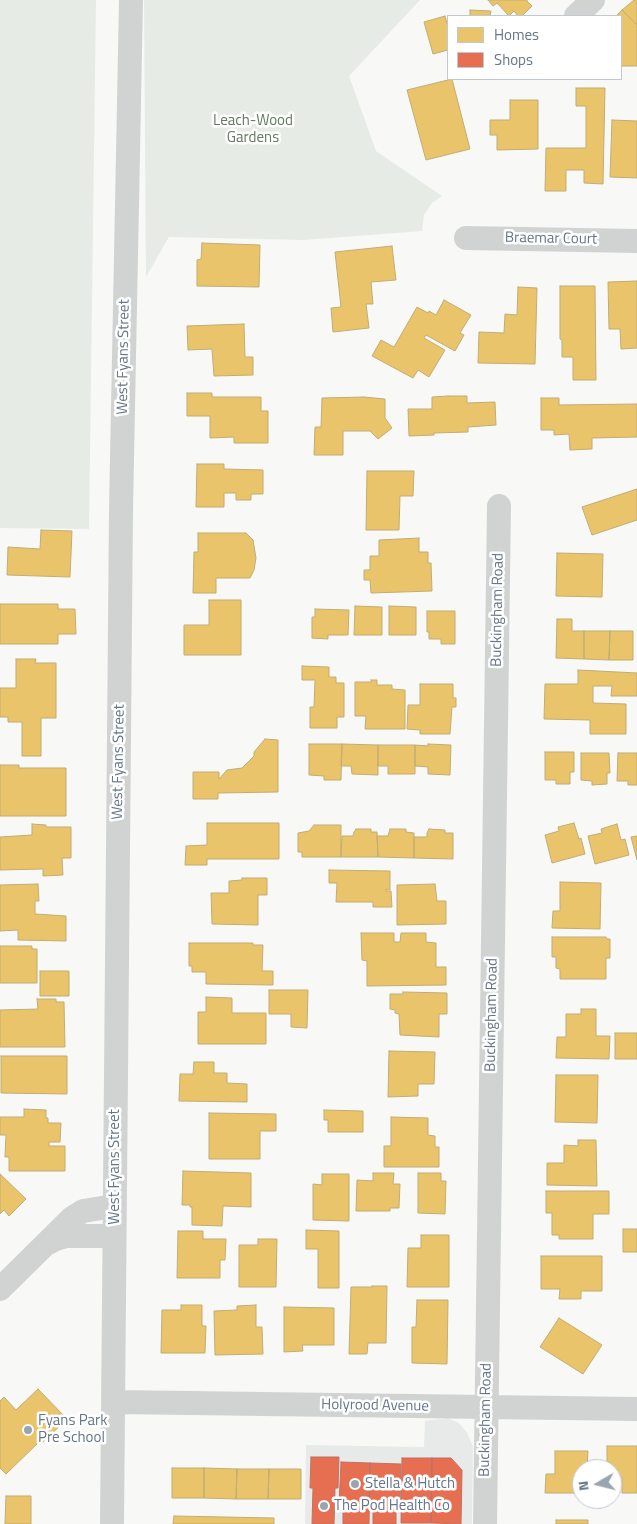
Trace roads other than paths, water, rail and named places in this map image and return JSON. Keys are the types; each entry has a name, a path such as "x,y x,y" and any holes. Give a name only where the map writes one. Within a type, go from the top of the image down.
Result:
{"street":[{"name":"West Fyans Street","path":"112,1524 121,510 131,0"},
{"path":"577,15 593,0"},
{"name":"Braemar Court","path":"466,238 637,241"},
{"name":"Buckingham Road","path":"485,1524 499,506"},
{"path":"0,1289 72,1218 79,1213 114,1206"},
{"path":"44,1246 51,1240 66,1236 114,1236"},
{"name":"Holyrood Avenue","path":"114,1402 637,1409"}],"place":[{"name":"Fyans Park Pre School","path":"28,1430"},
{"name":"Stella & Hutch","path":"355,1484"},
{"name":"The Pod Health Co","path":"324,1506"}],"park label":[{"name":"Leach-Wood Gardens","path":"253,130"}]}
